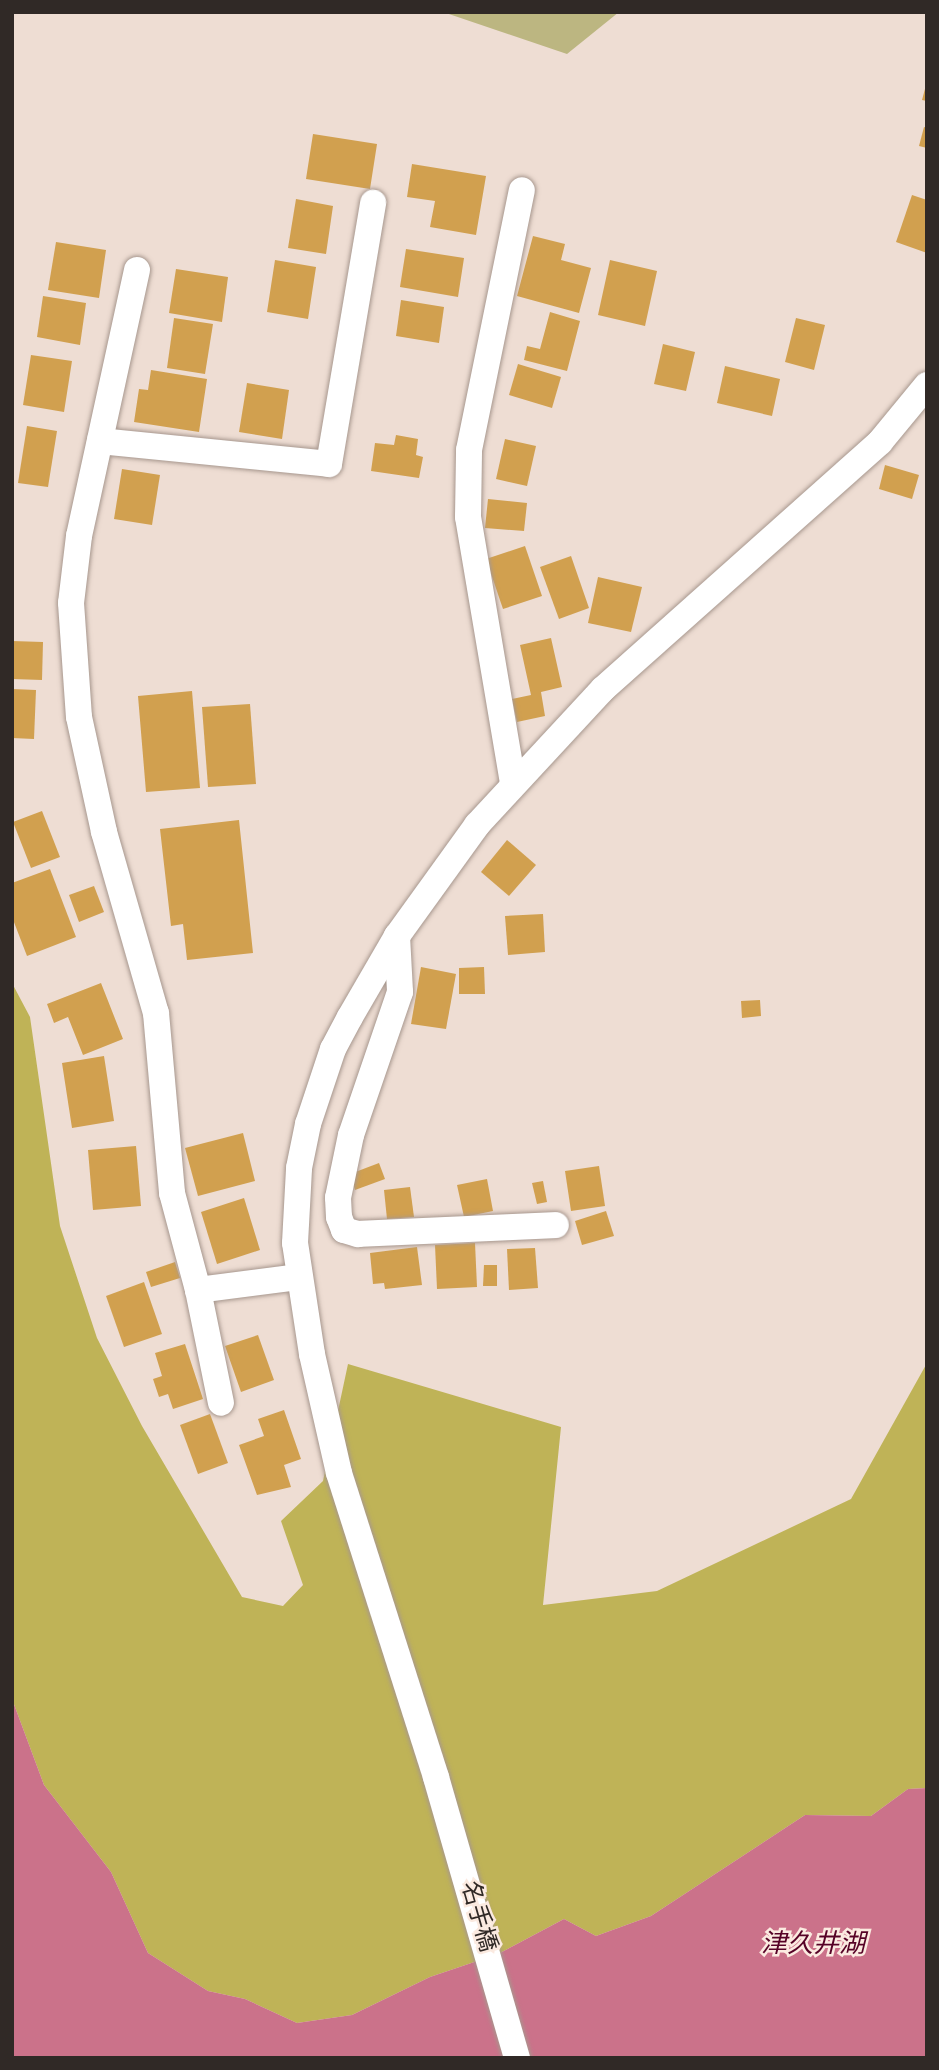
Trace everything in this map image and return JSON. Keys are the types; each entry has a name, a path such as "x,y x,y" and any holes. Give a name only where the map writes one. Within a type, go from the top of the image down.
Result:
{"street":[{"path":"513,783 468,517 468,477 469,450 522,190"},
{"path":"100,441 329,464 373,203"},
{"path":"137,270 79,536 71,603 79,717 104,832 156,1013 172,1193 198,1290 221,1403"},
{"name":"名手橋","path":"517,2058 436,1777 339,1472 298,1277 295,1210 299,1168 308,1124 333,1049 397,936 440,873 513,783 603,689 880,442 927,385"},
{"path":"397,936 400,992 351,1135 338,1198 339,1217 344,1230 358,1234 556,1225"},
{"path":"198,1290 298,1277"}],"shaded area":[{"path":"443,12 619,12 567,54"},
{"path":"12,983 30,1017 60,1226 97,1338 142,1426 242,1597 283,1606 303,1585 281,1521 323,1481 348,1364 561,1427 543,1605 657,1591 851,1499 927,1363 927,1788 908,1789 871,1816 805,1815 651,1916 596,1936 564,1919 498,1954 430,1977 352,2015 297,2023 245,1999 208,1991 148,1953 111,1872 44,1785 12,1699"}],"water":[{"name":"津久井湖","path":"12,1699 44,1785 111,1872 148,1953 208,1991 245,1999 297,2023 352,2015 430,1977 498,1954 564,1919 596,1936 651,1916 805,1815 871,1816 908,1789 927,1788 927,2058 12,2058"}],"building":[{"path":"927,85 927,101 922,100"},
{"path":"924,127 927,128 927,148 919,146"},
{"path":"313,134 377,144 370,189 306,179"},
{"path":"412,164 486,176 476,235 430,227 435,201 407,197"},
{"path":"912,195 927,200 927,253 896,242"},
{"path":"296,199 333,206 326,254 288,248"},
{"path":"533,236 565,244 561,260 591,268 579,313 517,296"},
{"path":"56,242 106,250 99,298 48,290"},
{"path":"406,249 464,258 458,297 400,287"},
{"path":"275,260 316,267 308,319 267,312"},
{"path":"610,260 657,271 645,326 598,315"},
{"path":"176,269 228,277 222,322 169,313"},
{"path":"43,296 86,303 80,345 37,337"},
{"path":"401,300 444,307 439,343 396,336"},
{"path":"550,312 580,321 567,371 524,360 527,346 540,349"},
{"path":"174,318 213,324 205,374 167,368"},
{"path":"796,318 825,325 814,370 785,362"},
{"path":"663,344 695,352 686,391 654,384"},
{"path":"31,355 72,361 64,412 23,405"},
{"path":"518,364 561,377 552,408 509,395"},
{"path":"725,366 780,379 772,416 717,403"},
{"path":"151,370 207,379 199,432 134,422 139,389 148,390"},
{"path":"247,383 289,390 282,439 239,432"},
{"path":"27,426 57,431 48,487 18,483"},
{"path":"396,435 418,439 416,455 423,457 419,478 371,471 375,443 394,445"},
{"path":"505,439 536,446 527,486 496,479"},
{"path":"885,465 919,475 912,499 879,489"},
{"path":"122,469 160,475 152,525 114,519"},
{"path":"488,499 527,503 524,531 485,528"},
{"path":"525,546 542,596 503,609 486,559"},
{"path":"571,556 589,608 559,619 540,567"},
{"path":"598,577 642,587 631,632 588,623"},
{"path":"551,638 562,687 541,692 545,716 517,722 512,699 531,695 520,645"},
{"path":"12,641 43,642 42,680 12,679"},
{"path":"12,689 36,690 34,739 12,738"},
{"path":"192,691 200,788 146,792 138,696"},
{"path":"250,704 256,784 208,787 202,707"},
{"path":"42,811 60,857 31,868 13,822"},
{"path":"239,820 253,953 187,960 183,924 171,926 160,829"},
{"path":"507,840 536,865 509,896 481,872"},
{"path":"50,869 76,937 27,956 12,917 12,883"},
{"path":"94,886 104,912 79,922 69,895"},
{"path":"543,914 545,952 508,955 505,916"},
{"path":"421,967 456,974 446,1029 411,1024"},
{"path":"484,967 485,994 459,994 459,968"},
{"path":"101,983 123,1039 83,1055 68,1017 54,1023 47,1004"},
{"path":"760,1000 761,1016 742,1018 741,1001"},
{"path":"104,1056 114,1121 72,1128 62,1063"},
{"path":"243,1133 255,1181 198,1196 185,1148"},
{"path":"136,1146 141,1206 93,1210 88,1150"},
{"path":"379,1163 385,1179 355,1190 350,1174"},
{"path":"599,1166 605,1206 571,1211 565,1171"},
{"path":"487,1179 493,1211 464,1217 457,1185"},
{"path":"543,1181 547,1202 537,1204 532,1183"},
{"path":"410,1187 414,1217 387,1219 384,1190"},
{"path":"244,1198 260,1250 217,1264 201,1212"},
{"path":"606,1211 614,1236 582,1245 575,1221"},
{"path":"475,1243 477,1287 437,1289 435,1245"},
{"path":"417,1247 422,1285 385,1289 384,1283 373,1284 370,1253"},
{"path":"535,1248 538,1288 509,1290 507,1249"},
{"path":"175,1262 180,1278 151,1287 146,1272"},
{"path":"484,1265 497,1265 497,1286 483,1286"},
{"path":"144,1282 162,1334 124,1347 106,1296"},
{"path":"258,1335 274,1380 241,1392 225,1346"},
{"path":"185,1344 203,1399 173,1409 168,1394 159,1397 153,1379 162,1376 155,1353"},
{"path":"284,1410 301,1459 284,1465 291,1487 257,1495 239,1445 264,1436 258,1419"},
{"path":"210,1414 228,1463 198,1474 180,1425"}]}
